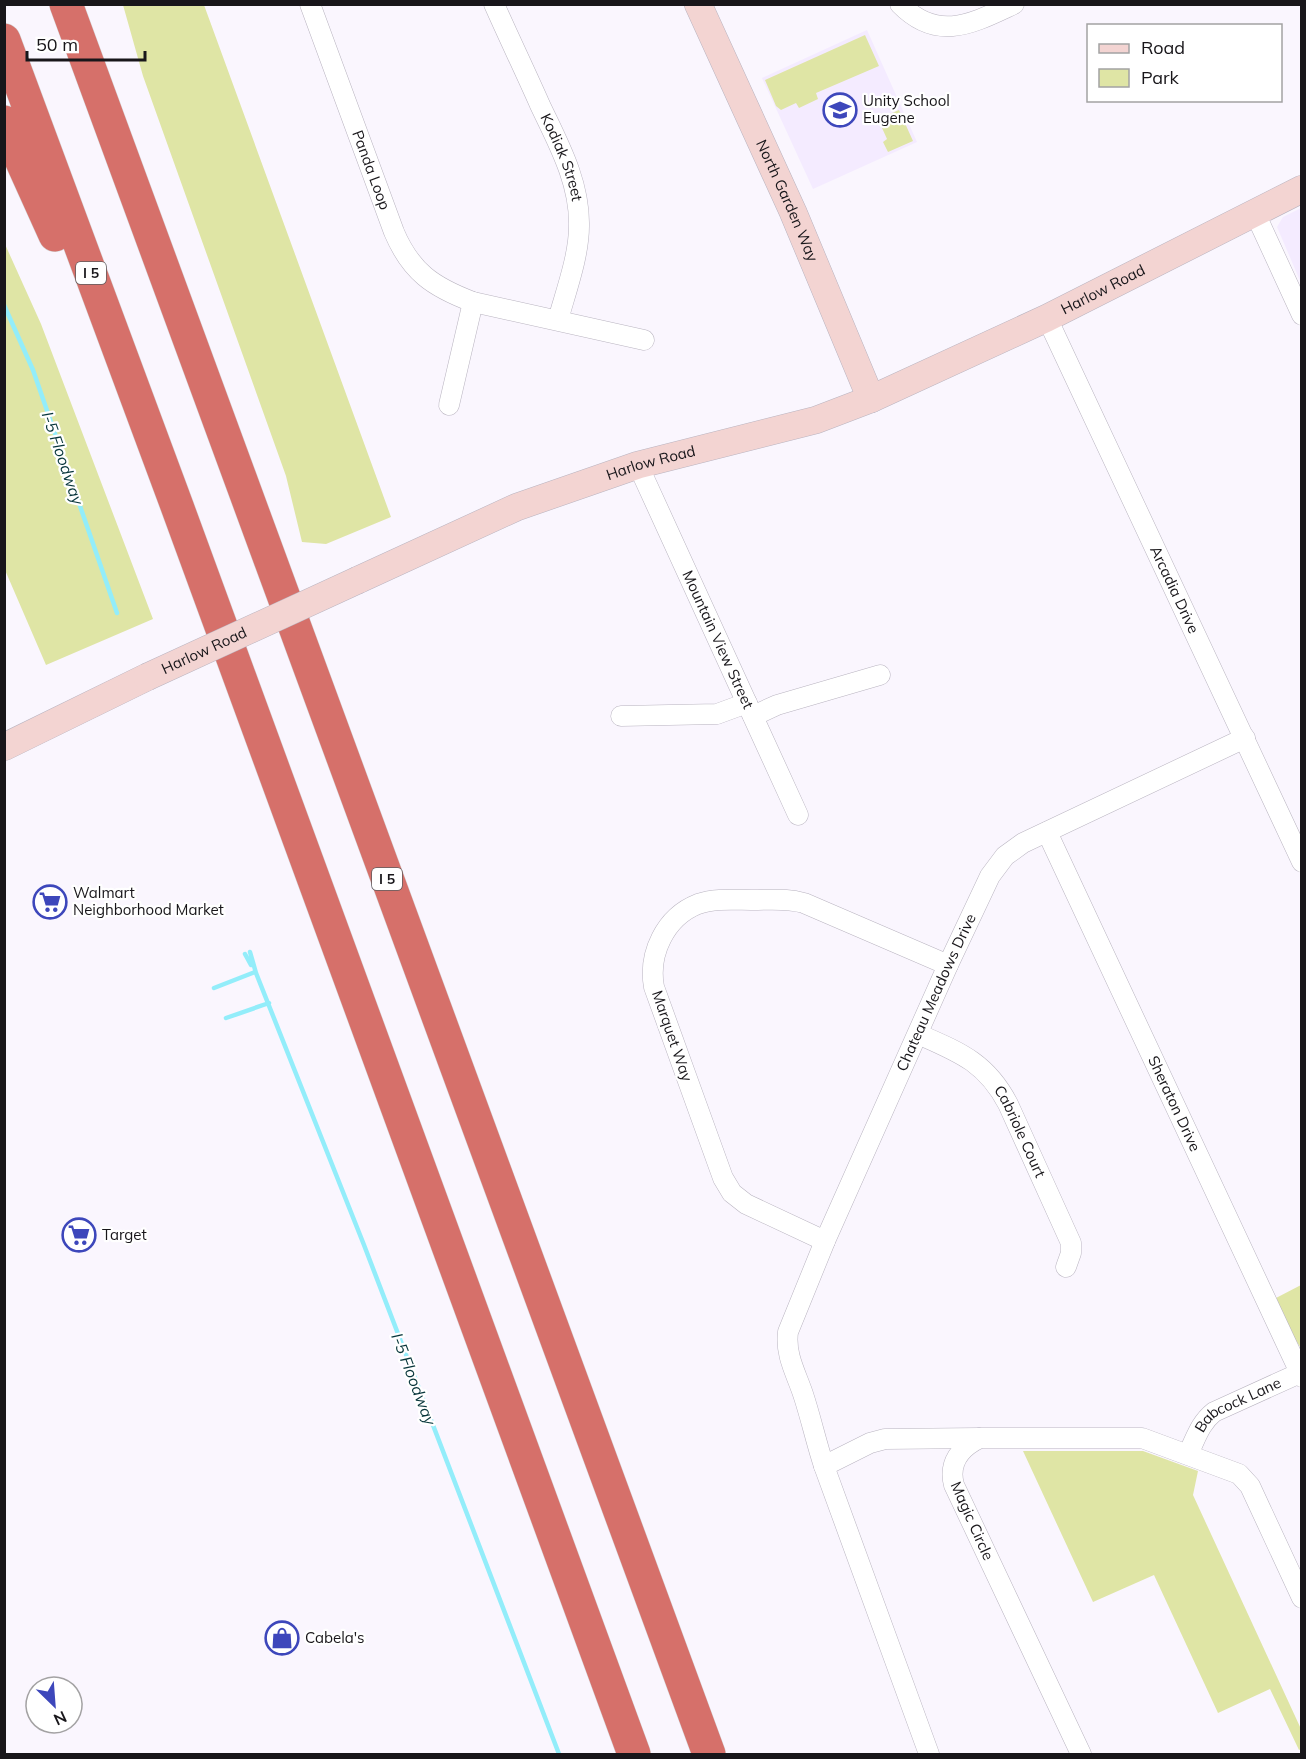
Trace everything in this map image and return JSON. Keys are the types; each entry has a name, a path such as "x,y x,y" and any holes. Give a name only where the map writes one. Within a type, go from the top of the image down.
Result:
{"highway":[{"name":"I 5","path":"66,4 709,1755"},
{"name":"I 5","path":"4,40 634,1755"},
{"path":"4,122 177,506"}],"main road":[{"name":"North Garden Way","path":"698,4 793,212 871,399"},
{"name":"Harlow Road","path":"4,747 147,677 517,507 638,465 816,420 871,399 1047,318 1302,189"}],"street":[{"name":"Panda Loop","path":"310,4 400,246 413,265 430,282 446,292 473,302 644,340"},
{"name":"Kodiak Street","path":"494,4 559,145 576,194 578,242 558,320"},
{"path":"900,4 924,21 952,27 968,25 1014,4"},
{"path":"1255,213 1302,315"},
{"path":"449,405 473,302"},
{"name":"Arcadia Drive","path":"1047,318 1302,862"},
{"name":"Mountain View Street","path":"638,465 798,815"},
{"path":"621,716 717,714 750,710 777,705 880,675"},
{"name":"Chateau Meadows Drive","path":"929,1755 824,1466 788,1353 788,1332 825,1241 948,965 990,876 997,866 1015,849 1047,832 1245,738"},
{"name":"Sheraton Drive","path":"1047,832 1301,1374"},
{"name":"Marquet Way","path":"825,1241 746,1204 732,1192 723,1178 654,987 653,963 658,944 670,925 698,904 720,900 790,900 804,903 948,965"},
{"name":"Cabriole Court","path":"918,1034 970,1059 996,1083 1071,1243 1071,1253 1066,1267"},
{"name":"Babcock Lane","path":"1188,1454 1200,1427 1214,1412 1301,1374"},
{"path":"824,1466 878,1440 1136,1437 1152,1440 1239,1474 1250,1486 1302,1598"},
{"name":"Magic Circle","path":"980,1438 966,1445 959,1452 952,1476 954,1485 1081,1755"}],"shaded area":[{"name":"Unity School Eugene","path":"867,30 917,142 813,189 762,78"},
{"path":"1301,208 1301,283 1277,227 1283,217"}],"green space":[{"path":"123,5 204,5 391,517 326,544 302,542 286,476 143,76"},
{"path":"865,35 879,66 816,93 818,99 799,108 796,103 781,110 776,106 765,80"},
{"path":"899,110 913,141 888,152 883,142 887,139 878,119"},
{"path":"4,242 41,324 153,619 46,665 5,570"},
{"path":"1301,1285 1301,1348 1276,1298"},
{"path":"1023,1451 1143,1451 1198,1471 1193,1495 1301,1729 1301,1749 1299,1750 1270,1689 1218,1713 1154,1575 1093,1602"}],"waterway":[{"name":"I-5 Floodway","path":"4,305 33,370 117,613"},
{"name":"I-5 Floodway","path":"250,952 256,973 364,1245 559,1754"},
{"name":"I-5 Floodway","path":"245,954 251,965"},
{"name":"I-5 Floodway","path":"214,988 255,972"},
{"name":"I-5 Floodway","path":"226,1018 269,1003"}],"place":[{"name":"Unity School Eugene","path":"840,110"},
{"name":"Walmart Neighborhood Market","path":"50,902"},
{"name":"Target","path":"79,1235"},
{"name":"Cabela's","path":"282,1638"}]}
